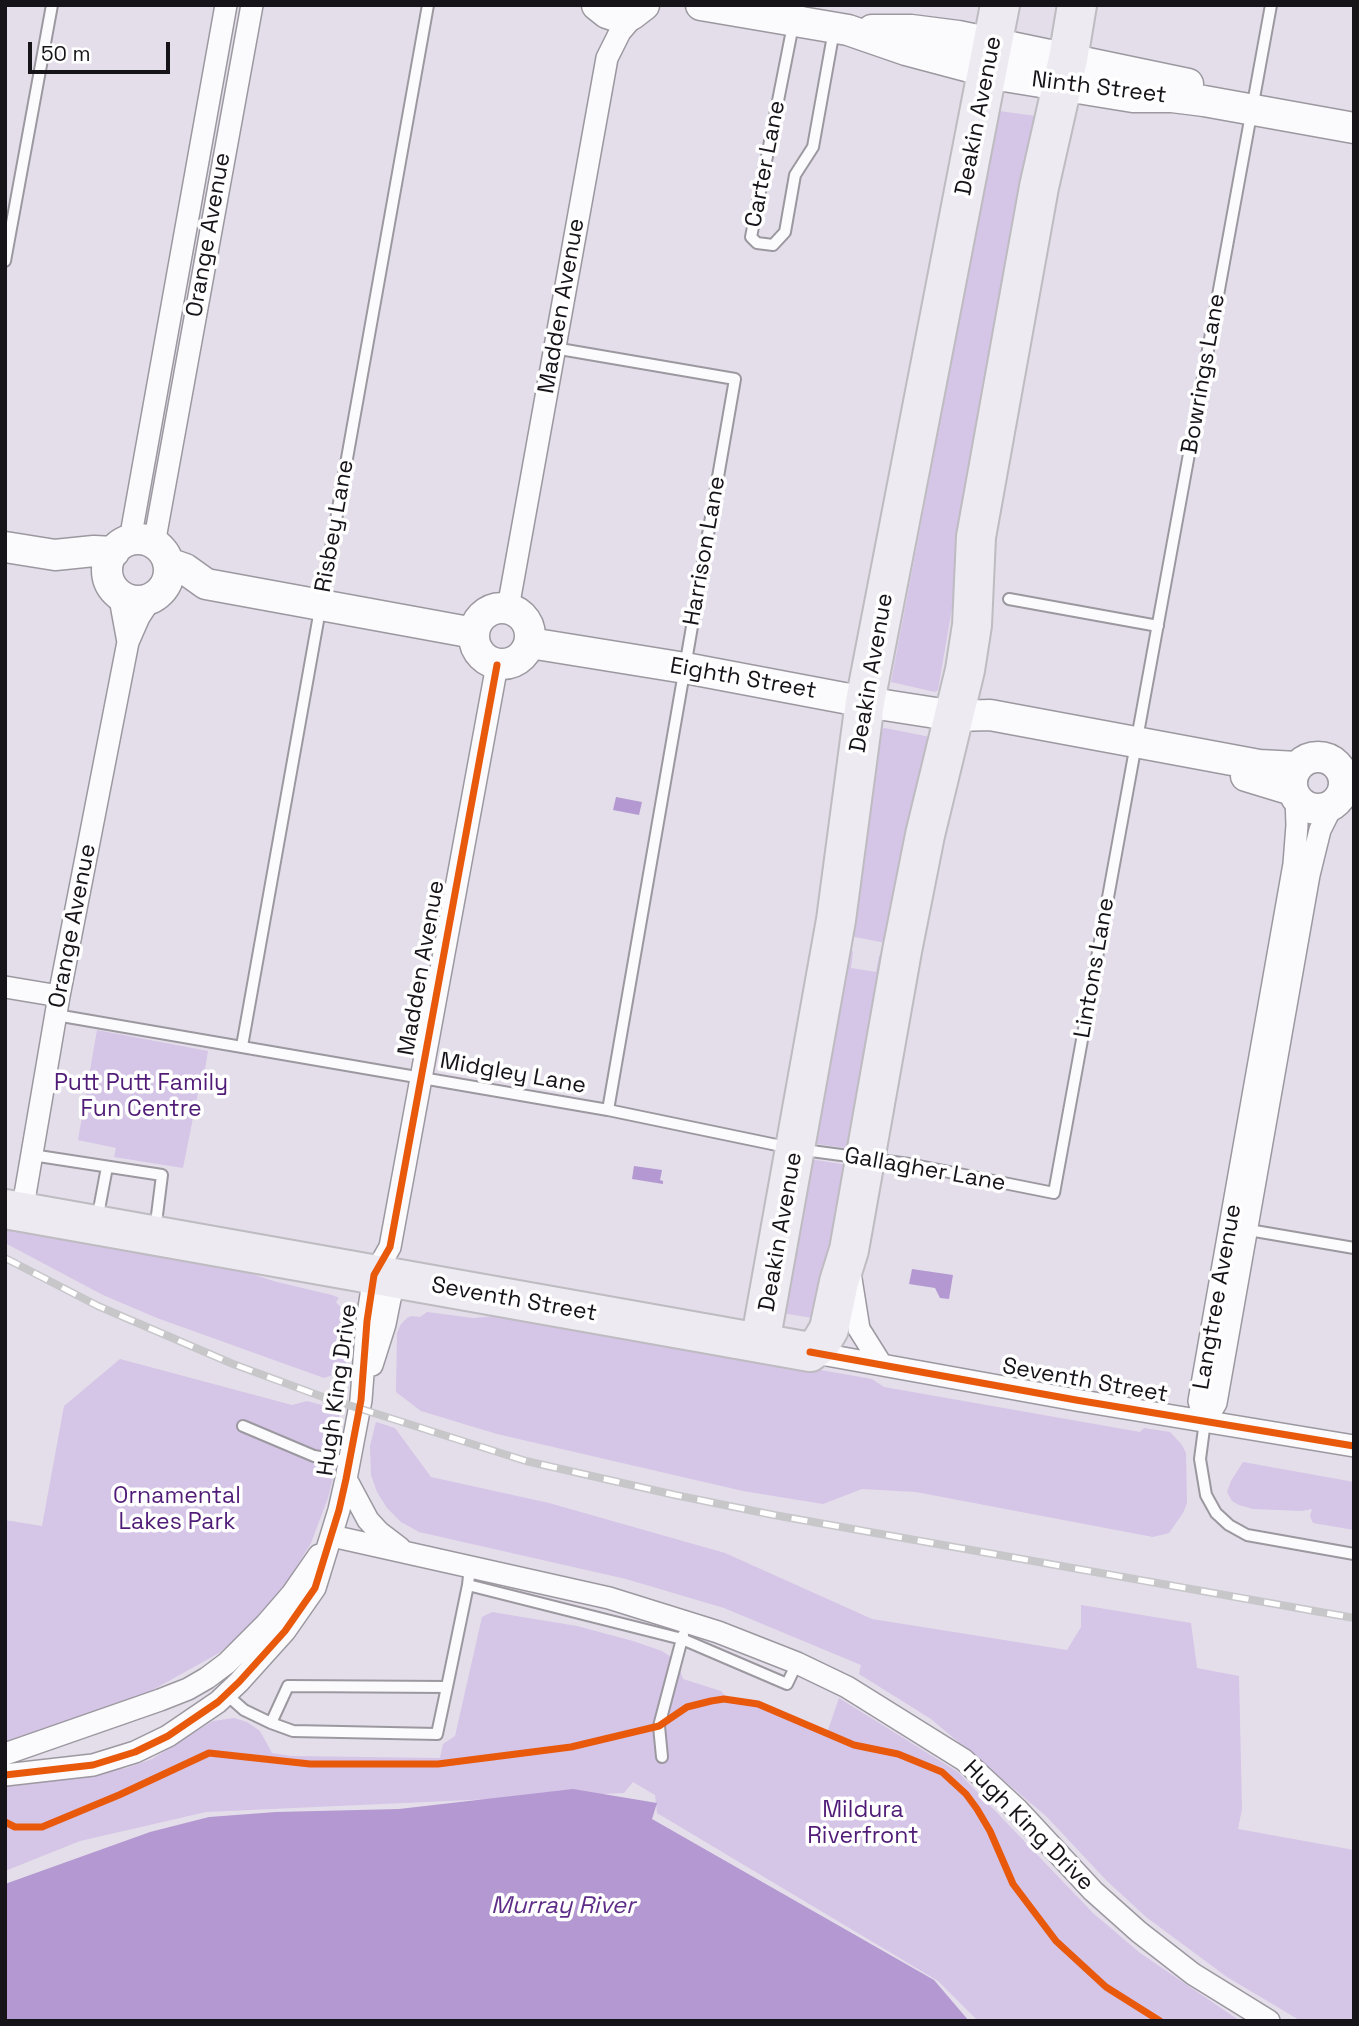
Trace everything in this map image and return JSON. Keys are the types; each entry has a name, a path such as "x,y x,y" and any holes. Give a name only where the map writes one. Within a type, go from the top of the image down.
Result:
{"highway":[{"name":"Deakin Avenue","path":"760,1343 836,920 865,702 1000,5"},
{"path":"810,1352 828,1332 849,1250 925,835 955,716 971,625 976,537 1039,187 1065,73 1077,5"},
{"name":"Seventh Street","path":"13,1210 155,1237 386,1267 810,1352"}],"street":[{"name":"Orange Avenue","path":"128,642 139,617 143,474 226,5"},
{"name":"Orange Avenue","path":"13,1210 32,1155 128,642 139,569 165,478 252,5"},
{"path":"597,5 607,13 619,17 643,7"},
{"path":"597,5 605,29 607,58"},
{"name":"Ninth Street","path":"701,5 797,13 906,50 953,61 989,58 1065,73 1133,97 1172,97 1354,115"},
{"name":"Madden Avenue","path":"508,608 607,58 620,32 643,7"},
{"name":"Ninth Street","path":"1253,104 1354,128"},
{"name":"Orange Avenue","path":"206,123 229,127"},
{"name":"Orange Avenue","path":"167,337 189,342"},
{"path":"143,474 165,478"},
{"path":"5,547 139,569 184,569 206,584 474,633"},
{"path":"508,608 523,617 531,634 530,643 521,658 497,665 489,662 477,650 474,633 476,624 489,611 508,608"},
{"name":"Eighth Street","path":"530,643 685,668 865,702 955,716 990,715 1134,749 1266,766 1295,785"},
{"name":"Madden Avenue","path":"386,1267 497,665"},
{"path":"1324,757 1337,764 1344,790 1317,809 1301,804 1295,785 1309,758 1324,757"},
{"name":"Langtree Avenue","path":"1238,1228 1294,864 1297,825 1295,785"},
{"name":"Langtree Avenue","path":"1205,1421 1199,1401 1238,1228 1309,875 1320,830 1344,790"},
{"path":"5,987 58,1005"},
{"path":"849,1250 856,1320 864,1339 881,1364"},
{"name":"Hugh King Drive","path":"5,1776 93,1765 124,1756 168,1736 233,1688 285,1631 312,1595 332,1536 348,1470 361,1400 367,1321 386,1267"},
{"name":"Seventh Street","path":"810,1352 1354,1446"},
{"name":"Hugh King Drive","path":"348,1470 368,1520 379,1532 408,1553"},
{"name":"Hugh King Drive","path":"332,1536 408,1553 469,1575 609,1598 685,1630 718,1632 797,1664 862,1696 964,1760 1017,1809 1093,1891 1139,1932 1193,1974 1269,2021"},
{"name":"Hugh King Drive","path":"5,1754 176,1694 200,1682 224,1665 283,1605 332,1536"},
{"path":"224,1665 233,1688"}],"lane":[{"path":"5,261 52,5"},
{"name":"Risbey Lane","path":"242,1046 428,5"},
{"name":"Bowrings Lane","path":"1134,749 1271,5"},
{"name":"Carter Lane","path":"797,13 751,237 762,245 773,245 785,232 795,175 813,147 842,29"},
{"name":"Harrison Lane","path":"554,348 735,379 608,1110"},
{"path":"1009,599 1157,626"},
{"name":"Lintons Lane","path":"1054,1193 1134,749"},
{"name":"Midgley Lane","path":"58,1005 242,1046 608,1110 796,1149"},
{"name":"Gallagher Lane","path":"796,1149 909,1164 1054,1193"},
{"path":"32,1155 162,1175 155,1237"},
{"path":"96,1226 107,1167"},
{"path":"1238,1228 1354,1248"},
{"path":"1205,1421 1200,1459 1206,1495 1216,1513 1228,1525 1247,1535 1354,1554"},
{"path":"243,1426 348,1470"},
{"path":"233,1688 244,1710 293,1731 437,1734 469,1575"},
{"path":"662,1757 659,1726 685,1630"},
{"path":"271,1723 288,1686 447,1687"}],"green space":[{"path":"999,111 1036,116 938,690 935,692 891,682"},
{"path":"882,729 930,737 852,1149 811,1143 820,1071","holes":["850,936 886,943 885,953 879,956 876,972 851,968 853,952 848,945"]},
{"name":"Putt Putt Family Fun Centre","path":"97,1030 208,1051 183,1168 114,1157 116,1148 78,1140"},
{"path":"809,1159 848,1165 825,1320 776,1312"},
{"path":"5,1227 226,1266 332,1295 339,1298 336,1302 345,1312 349,1325 345,1371 324,1378 157,1318 103,1295 5,1243"},
{"path":"427,1312 473,1318 507,1315 872,1379 884,1387 1140,1432 1144,1428 1170,1432 1186,1453 1187,1503 1169,1533 1153,1537 916,1492 862,1489 823,1504 743,1491 497,1434 421,1411 396,1392 397,1333 407,1318 420,1317"},
{"name":"Ornamental Lakes Park","path":"120,1359 292,1405 307,1401 340,1410 334,1474 328,1498 311,1543 287,1582 246,1630 219,1653 149,1692 5,1742 5,1520 42,1526 64,1406"},
{"path":"376,1422 395,1428 431,1477 549,1503 725,1553 872,1619 1067,1650 1081,1627 1081,1605 1191,1623 1197,1668 1239,1676 1242,1809 1238,1829 1354,1850 1354,2021 1301,2021 1227,1977 1146,1917 1106,1880 1046,1816 931,1719 859,1674 861,1665 724,1608 626,1579 419,1532 401,1522 387,1508 371,1475 370,1446"},
{"path":"1243,1462 1354,1482 1354,1530 1313,1523 1310,1516 1312,1509 1253,1509 1232,1501 1227,1492"},
{"name":"Mildura Riverfront","path":"492,1612 577,1626 662,1651 677,1661 683,1679 721,1691 726,1697 758,1704 827,1733 839,1698 958,1772 1093,1913 1140,1953 1240,2021 978,2021 938,1981 657,1813 655,1795 633,1782 624,1793 206,1812 80,1841 5,1871 5,1785 127,1768 152,1759 213,1721 234,1718 247,1722 260,1731 272,1753 291,1756 440,1758 443,1744 455,1736 482,1617"}],"water":[{"path":"616,797 642,802 639,815 613,810"},
{"path":"634,1166 662,1170 660,1180 663,1184 632,1179"},
{"path":"912,1269 953,1275 949,1299 940,1298 935,1288 909,1284"},
{"name":"Murray River","path":"573,1789 657,1803 652,1819 934,1980 969,2021 5,2021 5,1884 150,1832 209,1817 276,1812 399,1809"}],"railway":[{"path":"5,1258 98,1306 233,1364 323,1397 526,1461 774,1515 1354,1618"}],"cycle path":[{"path":"5,1775 93,1765 135,1752 168,1736 218,1702 239,1682 285,1631 315,1588 346,1479 361,1400 367,1321 374,1275 390,1247 497,665"},
{"path":"810,1352 1354,1446"},
{"path":"5,1822 15,1827 42,1827 209,1753 310,1764 438,1764 571,1747 659,1726 687,1707 711,1701 724,1699 758,1704 854,1745 898,1754 942,1772 966,1794 977,1809 990,1831 1013,1884 1056,1941 1106,1987 1160,2021"}]}
